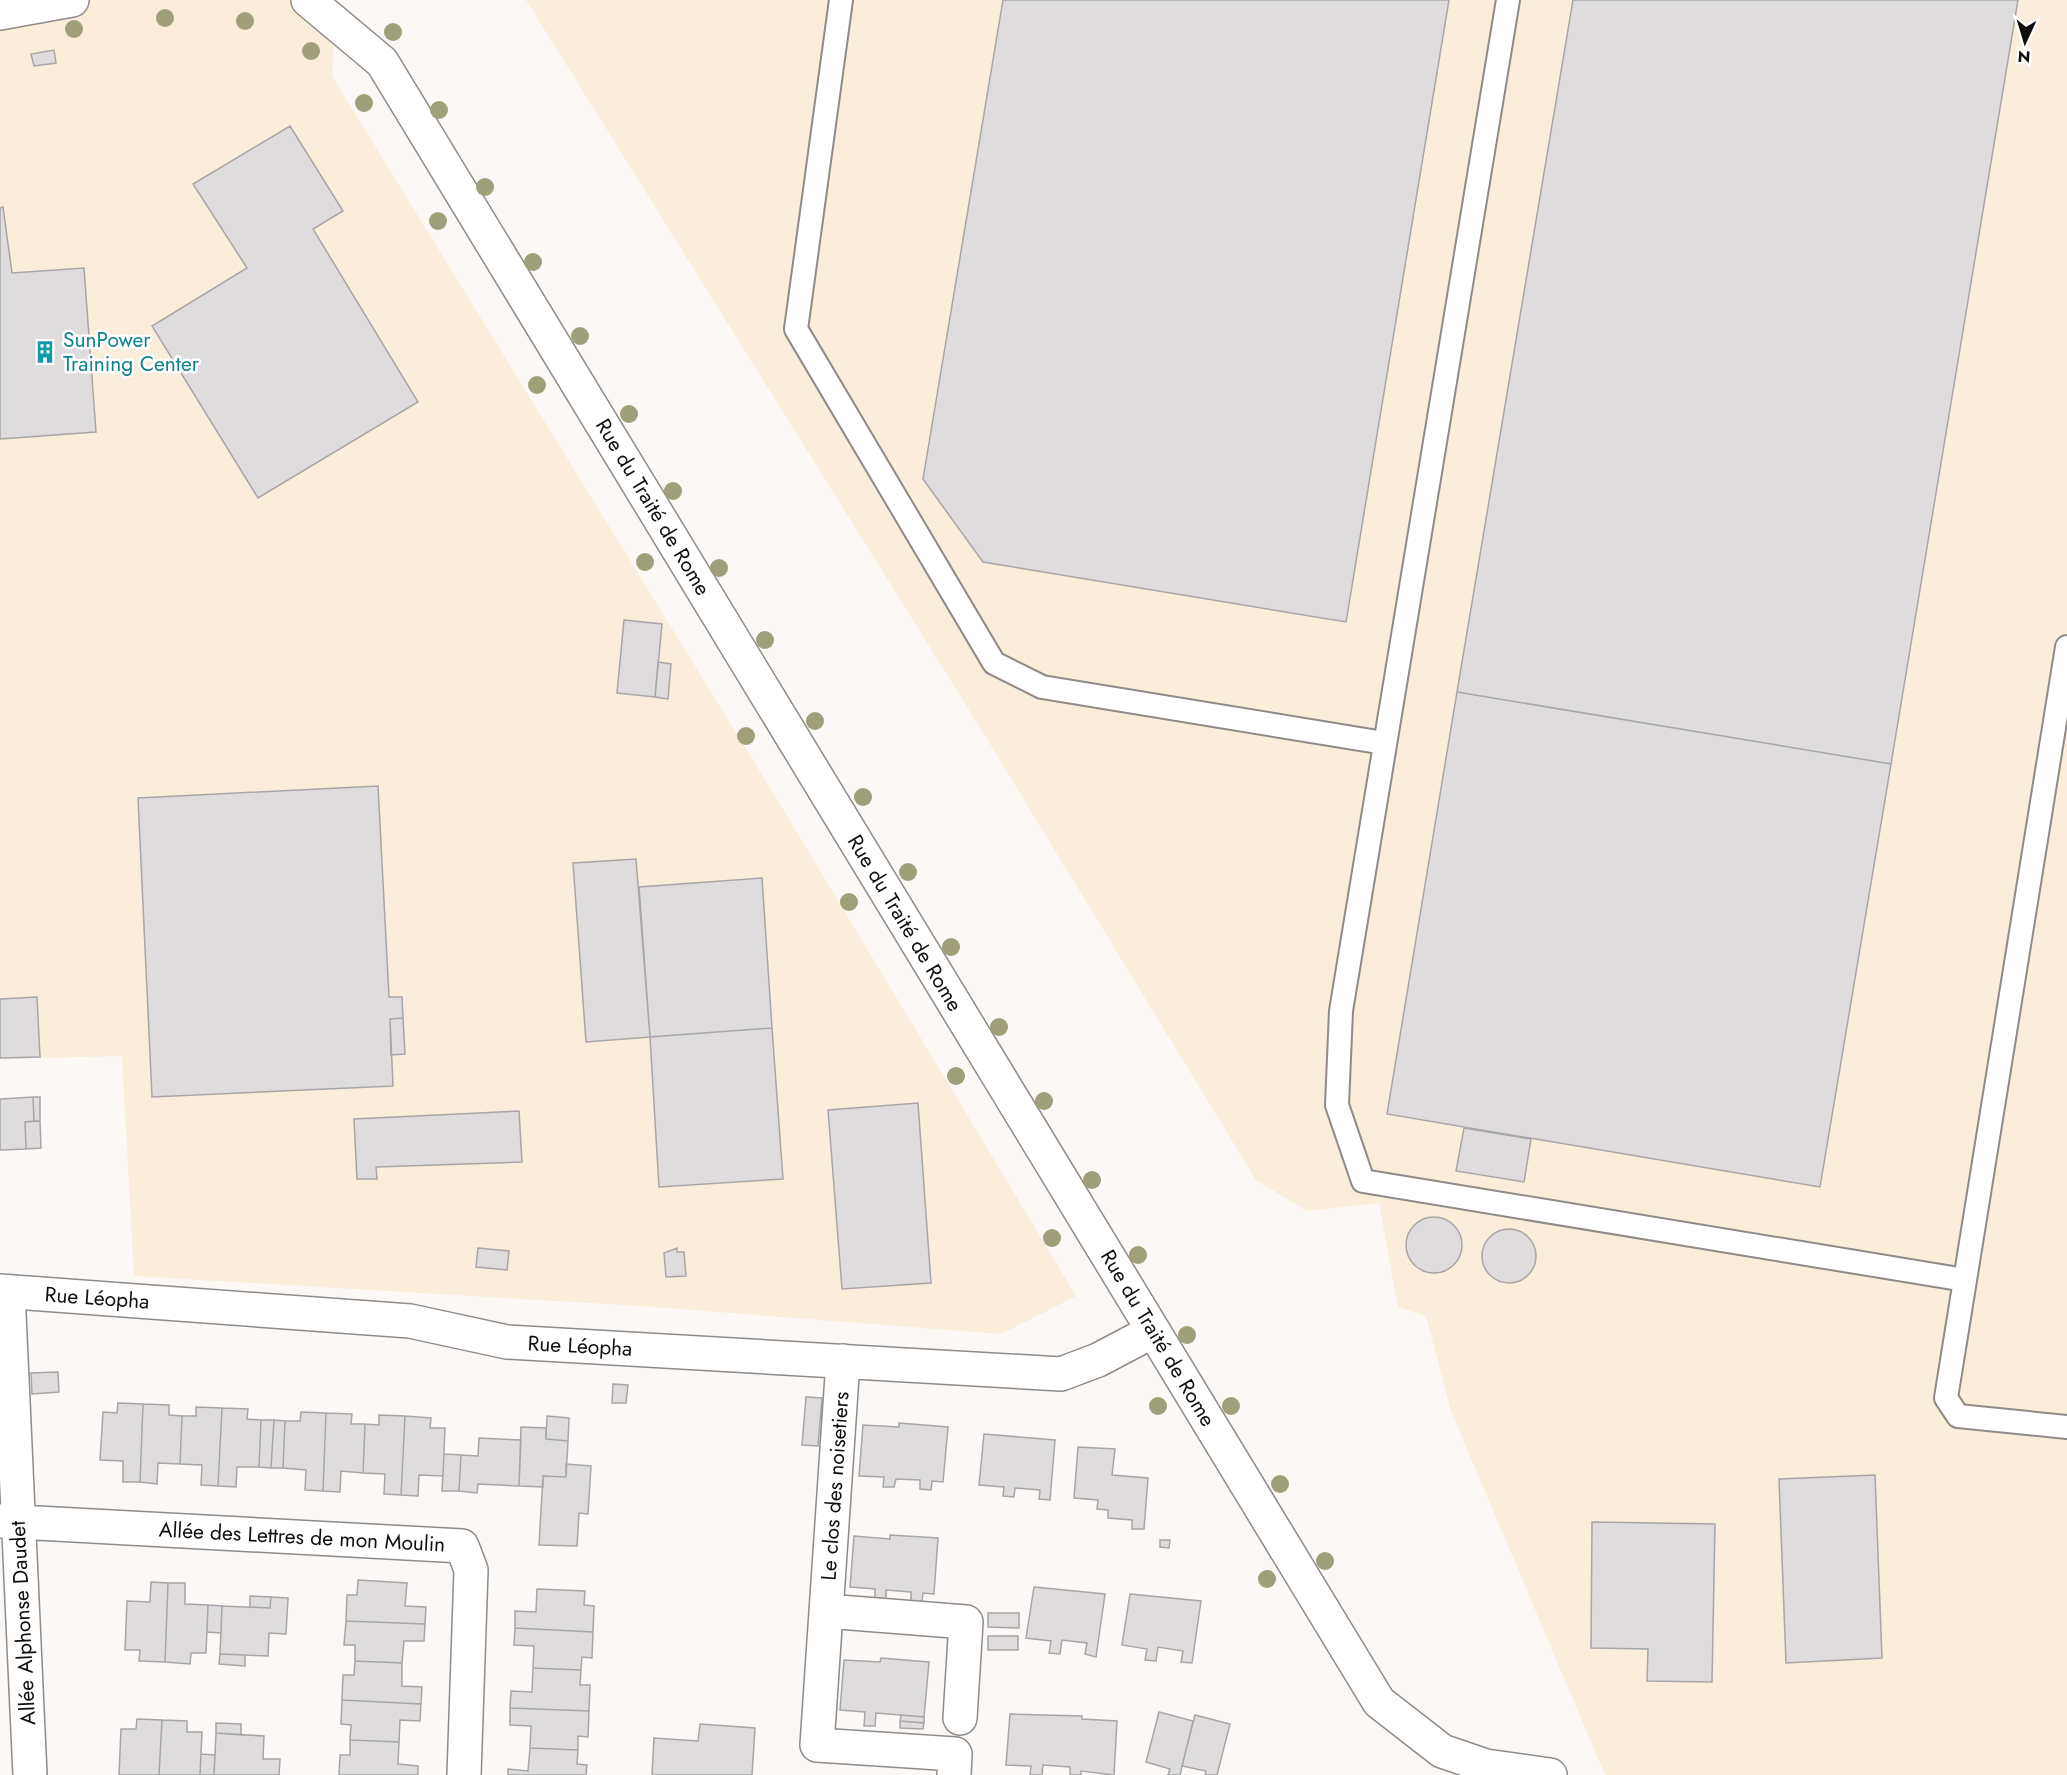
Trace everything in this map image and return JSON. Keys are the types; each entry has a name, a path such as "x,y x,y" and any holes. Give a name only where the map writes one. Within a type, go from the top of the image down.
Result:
{"street":[{"path":"0,13 72,0"},
{"name":"Rue du Traité de Rome","path":"308,0 382,62 1379,1702 1442,1751 1486,1766 1550,1775"},
{"name":"Rue Léopha","path":"4,1292 411,1321 507,1342 1061,1374 1098,1360 1153,1331"},
{"name":"Allée Alphonse Daudet","path":"4,1292 9,1521 30,1775"},
{"name":"Le clos des noisetiers","path":"843,1361 817,1746 955,1754 954,1775"},
{"name":"Allée des Lettres de mon Moulin","path":"9,1521 462,1546 471,1570 464,1775"},
{"name":"Le clos des noisetiers","path":"826,1611 966,1622 960,1718"}],"lane":[{"path":"842,0 796,329 994,663 1042,687 1384,743"},
{"path":"1508,0 1341,1011 1336,1105 1363,1180 1965,1280"},
{"path":"2067,647 1946,1398 1958,1416 2067,1427"}],"shaded area":[{"path":"0,0 337,0 332,76 780,804 1076,1296 1001,1334 641,1306 134,1276 122,1056 0,1059"},
{"path":"526,0 2067,0 2067,1775 1605,1775 1451,1411 1426,1316 1398,1307 1379,1203 1307,1211 1256,1180 979,726"}],"building":[{"path":"1003,0 1449,0 1346,622 983,562 923,479"},
{"path":"1573,0 2018,0 1891,764 1457,692"},
{"path":"54,50 56,63 34,66 31,54"},
{"path":"290,126 343,211 313,229 418,402 258,498 152,326 247,268 193,184"},
{"name":"SunPower Training Center","path":"3,207 12,273 84,268 96,432 0,439 0,208"},
{"path":"624,620 662,624 655,697 617,693"},
{"path":"658,662 671,664 668,699 655,697"},
{"path":"1457,692 1891,764 1820,1187 1387,1114"},
{"path":"378,786 389,997 402,997 403,1018 390,1019 393,1086 152,1097 138,798"},
{"path":"636,859 650,1037 586,1042 573,863"},
{"path":"762,878 772,1028 650,1037 639,887"},
{"path":"37,997 40,1057 0,1058 0,999"},
{"path":"403,1018 405,1054 391,1055 390,1019"},
{"path":"772,1028 783,1179 659,1187 650,1037"},
{"path":"33,1097 34,1121 25,1122 26,1149 0,1150 0,1099"},
{"path":"33,1097 40,1097 40,1121 34,1121"},
{"path":"918,1103 931,1283 842,1289 828,1110"},
{"path":"519,1111 522,1162 376,1167 377,1179 357,1179 354,1119"},
{"path":"40,1121 41,1148 26,1149 25,1122"},
{"path":"1464,1128 1531,1139 1524,1182 1456,1171"},
{"path":"1429,1217 1439,1217 1454,1225 1460,1234 1462,1245 1460,1256 1454,1265 1439,1273 1429,1273 1418,1268 1411,1261 1406,1250 1406,1240 1411,1229 1418,1222"},
{"path":"1504,1229 1514,1229 1524,1233 1532,1241 1536,1256 1532,1271 1524,1279 1514,1283 1504,1283 1494,1279 1486,1271 1482,1261 1482,1251 1486,1241 1494,1233"},
{"path":"478,1248 509,1251 507,1270 476,1267"},
{"path":"677,1248 677,1252 684,1252 686,1276 666,1277 664,1253"},
{"path":"58,1372 59,1392 32,1394 31,1373"},
{"path":"613,1384 628,1385 626,1403 612,1403"},
{"path":"806,1397 822,1398 818,1446 802,1445"},
{"path":"118,1403 143,1404 140,1482 123,1482 123,1461 100,1460 103,1412 117,1413"},
{"path":"143,1404 169,1405 169,1415 182,1416 180,1464 158,1463 157,1484 140,1482"},
{"path":"196,1407 222,1408 218,1486 201,1485 202,1465 180,1464 182,1416 196,1416"},
{"path":"222,1408 248,1409 247,1419 261,1420 259,1467 237,1467 236,1487 218,1486"},
{"path":"301,1412 326,1413 323,1491 305,1490 306,1470 283,1468 285,1421 300,1421"},
{"path":"326,1413 352,1414 351,1424 365,1424 363,1473 341,1471 340,1492 323,1491"},
{"path":"379,1415 405,1416 401,1495 384,1494 385,1474 363,1473 365,1424 379,1425"},
{"path":"405,1416 431,1418 430,1428 445,1428 443,1476 419,1475 418,1496 401,1495"},
{"path":"547,1416 569,1418 568,1441 546,1439"},
{"path":"261,1420 274,1420 271,1468 259,1467"},
{"path":"274,1420 285,1421 283,1468 271,1468"},
{"path":"899,1423 948,1427 943,1482 932,1481 931,1490 920,1489 920,1480 896,1479 894,1487 883,1487 884,1477 859,1476 863,1425 899,1427"},
{"path":"521,1427 546,1428 546,1439 568,1441 566,1477 543,1476 543,1487 519,1486"},
{"path":"984,1434 1055,1440 1050,1500 1039,1499 1040,1490 1015,1488 1014,1497 1003,1496 1004,1487 979,1485"},
{"path":"479,1438 521,1440 519,1486 478,1484 477,1493 459,1491 461,1455 478,1456"},
{"path":"1078,1447 1115,1449 1112,1475 1148,1478 1144,1529 1132,1529 1132,1520 1108,1518 1108,1510 1097,1509 1098,1500 1074,1498"},
{"path":"444,1454 461,1455 459,1491 442,1491"},
{"path":"566,1464 591,1466 588,1514 579,1513 577,1546 539,1545 543,1476 566,1477"},
{"path":"1875,1475 1882,1658 1786,1663 1779,1479"},
{"path":"1592,1522 1715,1524 1712,1682 1647,1681 1648,1649 1591,1648"},
{"path":"890,1535 938,1538 934,1594 923,1593 922,1602 911,1601 911,1592 886,1590 886,1599 875,1598 875,1589 850,1587 854,1536 890,1539"},
{"path":"1160,1540 1170,1540 1169,1548 1160,1547"},
{"path":"358,1580 407,1583 405,1606 426,1607 425,1624 346,1621 347,1595 357,1595"},
{"path":"151,1582 168,1583 165,1662 139,1661 140,1650 125,1650 127,1601 150,1602"},
{"path":"168,1583 185,1583 185,1604 208,1605 206,1653 191,1653 190,1664 165,1662"},
{"path":"1034,1587 1105,1594 1096,1657 1085,1654 1087,1643 1062,1640 1060,1654 1049,1653 1051,1641 1026,1638"},
{"path":"537,1589 585,1591 584,1605 594,1606 593,1632 515,1628 515,1611 536,1612"},
{"path":"1130,1594 1201,1601 1192,1663 1181,1662 1183,1651 1158,1647 1156,1661 1145,1660 1147,1649 1122,1645"},
{"path":"250,1596 271,1597 270,1608 250,1607"},
{"path":"271,1597 288,1598 286,1634 269,1633 268,1656 220,1654 222,1606 270,1608"},
{"path":"208,1605 222,1606 221,1633 207,1632"},
{"path":"988,1613 1019,1613 1019,1628 988,1627"},
{"path":"346,1621 425,1624 424,1641 404,1641 402,1663 355,1661 355,1645 344,1645"},
{"path":"515,1628 593,1632 592,1658 582,1657 581,1670 533,1668 534,1646 514,1645"},
{"path":"988,1636 1018,1636 1018,1650 988,1650"},
{"path":"220,1654 245,1655 245,1666 219,1664"},
{"path":"881,1658 929,1662 924,1717 876,1713 875,1726 864,1726 865,1712 840,1710 844,1660 880,1662"},
{"path":"355,1661 402,1663 402,1686 422,1687 421,1704 342,1700 343,1675 354,1675"},
{"path":"533,1668 581,1670 580,1685 590,1685 589,1711 510,1708 511,1691 532,1692"},
{"path":"342,1700 421,1704 420,1721 400,1720 399,1742 350,1740 351,1725 341,1724"},
{"path":"510,1708 589,1711 588,1737 578,1736 578,1750 530,1748 531,1726 510,1725"},
{"path":"1159,1712 1193,1721 1180,1775 1168,1775 1170,1769 1146,1762"},
{"path":"1010,1714 1082,1716 1082,1719 1117,1721 1114,1775 1081,1771 1081,1775 1070,1775 1070,1767 1043,1765 1042,1775 1030,1775 1031,1766 1006,1765"},
{"path":"901,1715 924,1717 924,1723 900,1721"},
{"path":"1195,1715 1230,1724 1217,1775 1205,1775 1206,1771 1182,1766"},
{"path":"137,1719 162,1720 159,1775 119,1775 121,1729 136,1729"},
{"path":"162,1720 187,1721 187,1732 202,1732 200,1775 159,1775"},
{"path":"900,1721 924,1723 923,1729 900,1728"},
{"path":"216,1723 241,1724 241,1735 216,1733"},
{"path":"700,1724 755,1728 752,1775 652,1775 654,1738 698,1741"},
{"path":"216,1733 264,1736 263,1759 280,1759 279,1775 214,1775"},
{"path":"350,1740 399,1742 398,1764 418,1766 418,1775 339,1775 340,1755 350,1755"},
{"path":"530,1748 578,1750 577,1764 587,1765 586,1775 508,1775 508,1769 528,1771"},
{"path":"201,1754 215,1755 214,1775 200,1775"}],"place":[{"name":"SunPower Training Center","path":"45,352"}]}
